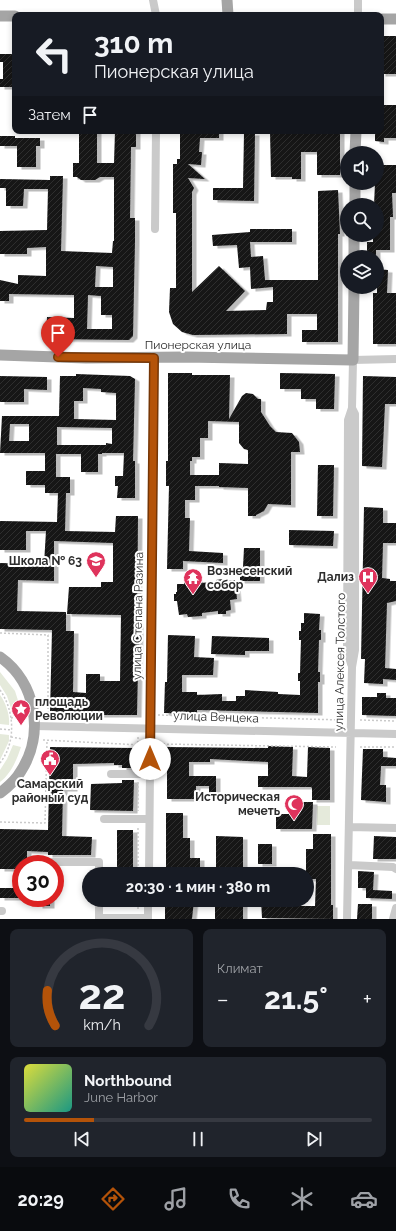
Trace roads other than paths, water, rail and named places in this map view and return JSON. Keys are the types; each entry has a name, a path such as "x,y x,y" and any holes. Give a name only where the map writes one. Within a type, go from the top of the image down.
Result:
{"main road":[{"path":"227,0 228,12"},
{"path":"0,16 12,16"},
{"path":"384,19 396,19"},
{"path":"356,134 356,146"},
{"name":"улица Алексея Толстого","path":"353,360 354,294"},
{"name":"Пионерская улица","path":"0,355 353,360"},
{"path":"0,657 12,668 26,687 34,713 35,726 32,749 22,770 17,778 0,793"}],"street":[{"path":"153,0 155,12"},
{"path":"358,0 358,12"},
{"path":"155,229 156,134"},
{"name":"улица Степана Разина","path":"148,867 154,358"},
{"name":"Пионерская улица","path":"353,360 396,359"},
{"name":"улица Алексея Толстого","path":"347,919 352,667 355,650 355,414 352,408 353,360"},
{"name":"улица Венцека","path":"35,726 138,727 396,734"},
{"path":"111,774 150,774"},
{"path":"104,819 149,819"},
{"path":"349,827 396,828"},
{"path":"64,862 99,862 99,867"},
{"path":"349,865 393,867 396,869"},
{"path":"99,907 99,919 148,919 148,907"},
{"path":"393,919 396,908"}],"place":[{"name":"Школа № 63","path":"96,578"},
{"name":"Дализ","path":"368,594"},
{"name":"Вознесенский собор","path":"193,595"},
{"name":"площадь Революции","path":"21,726"},
{"name":"Самарский районый суд","path":"50,776"},
{"name":"Историческая мечеть","path":"294,821"}]}
